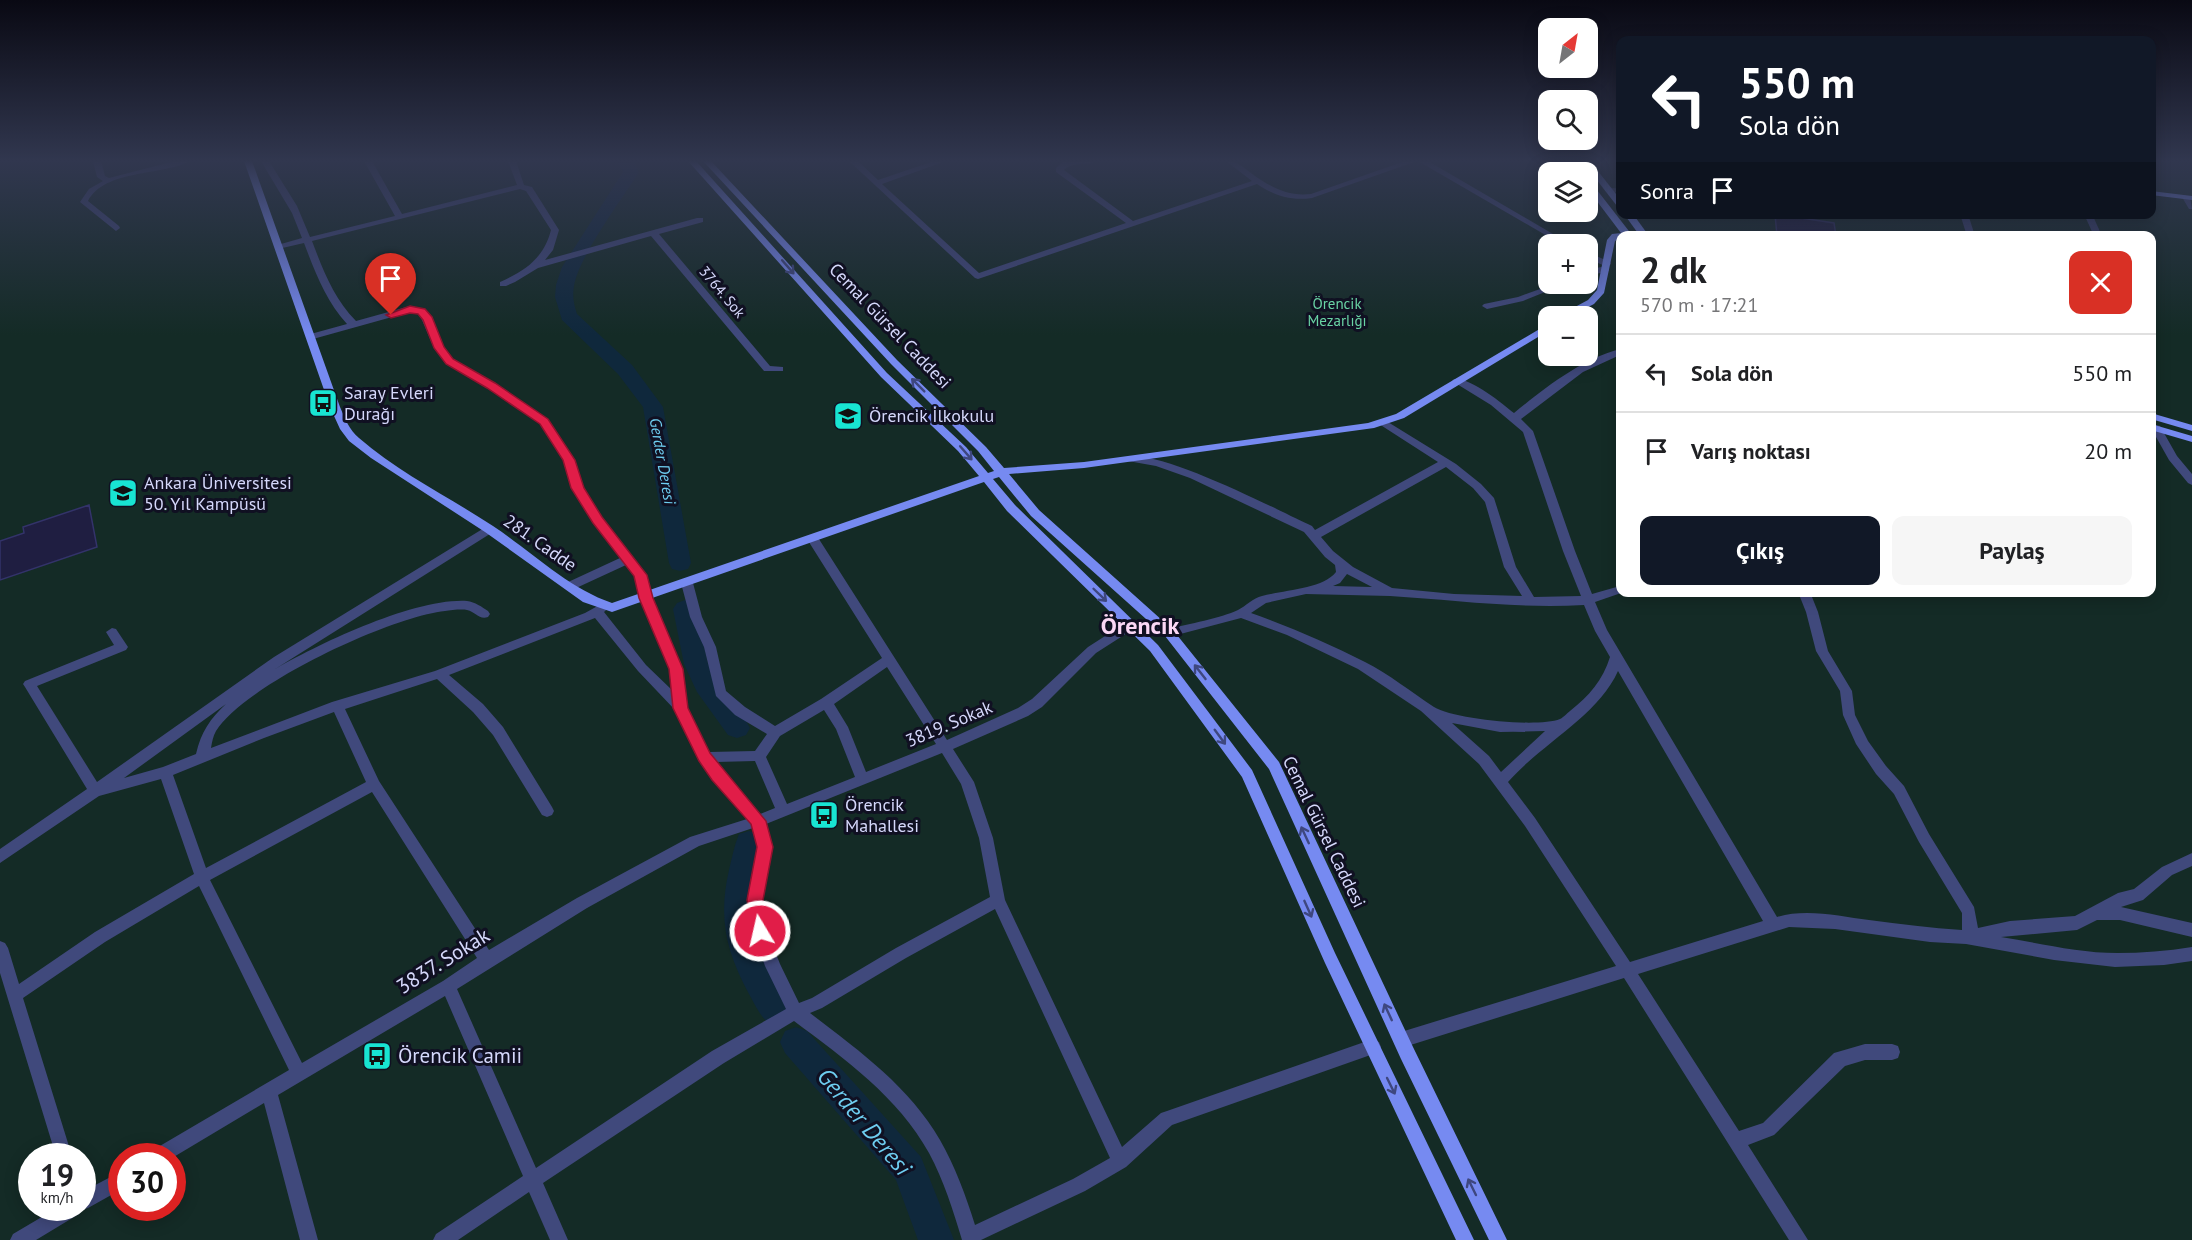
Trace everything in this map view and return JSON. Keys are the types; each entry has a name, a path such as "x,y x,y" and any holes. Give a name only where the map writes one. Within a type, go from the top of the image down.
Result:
{"street":[{"path":"105,219 116,228"},
{"name":"281. Cadde","path":"268,219 335,407 345,429 353,439 375,456 489,530 600,609"},
{"path":"297,219 333,297 343,314 354,325"},
{"path":"278,246 388,219"},
{"path":"503,284 522,276 538,265 550,250 555,230 548,219"},
{"name":"Cemal Gürsel Caddesi","path":"744,219 884,375 962,448 1011,508 1154,648 1247,774 1372,1047 1465,1240"},
{"name":"Cemal Gürsel Caddesi","path":"761,219 894,362 982,449 1035,513 1168,633 1274,766 1401,1040 1498,1240"},
{"path":"915,219 978,276 1147,219"},
{"path":"1125,219 1132,224"},
{"path":"1522,219 1549,234"},
{"path":"1615,219 1625,231"},
{"path":"1632,219 1641,231"},
{"path":"538,265 700,220"},
{"path":"1620,225 1636,224"},
{"name":"3764. Sok","path":"654,234 767,369 780,369"},
{"path":"1581,306 1601,291 1611,240 1616,236"},
{"path":"1598,262 1606,267"},
{"path":"1598,270 1606,267"},
{"path":"1487,306 1538,292"},
{"path":"310,337 410,309 422,311 439,348 450,361 544,422 569,460 578,488 597,520 640,575 646,598 676,669 681,708"},
{"path":"95,791 165,772 337,706 439,674 600,609 619,608 1002,472 1021,469 1052,469 1132,459 1345,430 1383,422 1400,416 1538,333"},
{"path":"1515,418 1562,382 1596,361 1616,354"},
{"path":"1457,381 1515,418 1528,431 1569,550 1601,631 1773,924"},
{"path":"1383,422 1446,462 1477,486 1490,501 1510,567 1531,601"},
{"path":"2156,422 2192,428"},
{"path":"2156,423 2192,439"},
{"path":"2156,427 2173,458 2192,481"},
{"path":"1132,459 1158,463 1194,476 1299,524 1316,535 1329,554 1349,570 1390,592"},
{"path":"1316,535 1446,462"},
{"path":"0,857 278,660 489,530"},
{"path":"813,539 967,782 986,838 998,900 1120,1161"},
{"path":"570,586 628,559"},
{"path":"1168,633 1241,614 1262,600 1321,588 1336,580 1342,572 1340,563"},
{"path":"687,583 696,616 710,647 720,693 740,711 775,732"},
{"path":"1306,590 1390,592 1454,598 1531,601 1588,600 1616,591"},
{"path":"1806,597 1822,651 1846,691 1849,715 1863,744 1881,770 1899,790 1924,838 1969,912 1971,929 1966,937"},
{"path":"202,757 208,732 214,724 254,688 296,664 388,623 430,608 448,604 467,604 476,607 484,614"},
{"path":"600,609 642,668 681,708 705,757 718,776 758,821 765,847 755,900 760,931 773,966 795,1012 875,1074 909,1109 940,1157 970,1238 1079,1185 1120,1161 1167,1119 1372,1047"},
{"path":"1241,614 1262,620 1329,648 1426,707 1449,717 1515,727 1541,728 1563,724"},
{"name":"3819. Sokak","path":"758,821 944,747 1023,712 1038,702 1092,650 1131,626"},
{"path":"95,791 28,684 122,647 112,632"},
{"path":"1501,781 1534,748 1581,711 1599,692 1613,672 1616,656"},
{"path":"759,756 775,732 826,704 889,659"},
{"path":"439,674 478,708 498,731 547,811"},
{"path":"826,704 842,727 862,778"},
{"path":"337,706 374,784 487,960"},
{"path":"1426,707 1484,760 1501,781 1627,970 1799,1240"},
{"path":"705,757 759,756"},
{"path":"759,756 783,811"},
{"path":"165,772 202,878 299,1073"},
{"path":"14,996 60,962 202,878 374,784"},
{"name":"3837. Sokak","path":"181,1143 448,986 582,903 687,845 718,832 758,821"},
{"path":"1966,937 2010,928 2077,923 2123,898 2138,895 2167,871 2192,859"},
{"path":"442,1240 718,1057 998,900"},
{"path":"2093,915 2120,913 2192,930"},
{"path":"1401,1040 1789,920 1835,922 1930,936 1966,937 2054,953 2115,960 2164,958 2192,954"},
{"path":"0,948 60,1143"},
{"path":"448,986 559,1240"},
{"path":"1736,1141 1768,1129 1840,1059 1865,1052 1892,1052"},
{"path":"269,1092 309,1240"},
{"path":"22,1239 52,1221"}],"green space":[{"name":"Örencik Mezarlığı","path":"0,219 1538,219 1538,222 1598,222 1598,219 2192,219 2192,1240 0,1240"}],"building":[{"path":"1775,219 1808,219 1834,223 1835,231 1777,231"},
{"path":"89,505 97,547 0,580 0,541 24,533 23,527"}],"waterway":[{"name":"Gerder Deresi","path":"601,219 571,267 565,285 565,303 569,316 625,370 653,407 680,563"},
{"name":"Gerder Deresi","path":"685,609 696,664 706,685 737,728"},
{"name":"Gerder Deresi","path":"749,843 739,893 738,923 748,959 777,1013"},
{"name":"Gerder Deresi","path":"796,1042 909,1169 936,1240"}],"place":[{"name":"Saray Evleri Durağı","path":"323,403"},
{"name":"Örencik İlkokulu","path":"848,416"},
{"name":"Ankara Üniversitesi 50. Yıl Kampüsü","path":"123,493"},
{"name":"Örencik Mahallesi","path":"824,815"},
{"name":"Örencik Camii","path":"377,1056"}],"district":[{"name":"Örencik","path":"1140,626"}],"route":[{"path":"391,315 410,309 422,311 439,348 450,361 523,406 544,422 569,460 578,488 597,520 640,575 645,586 646,598 676,669 681,708 705,757 718,776 758,821 765,847 755,900 760,931"}]}
